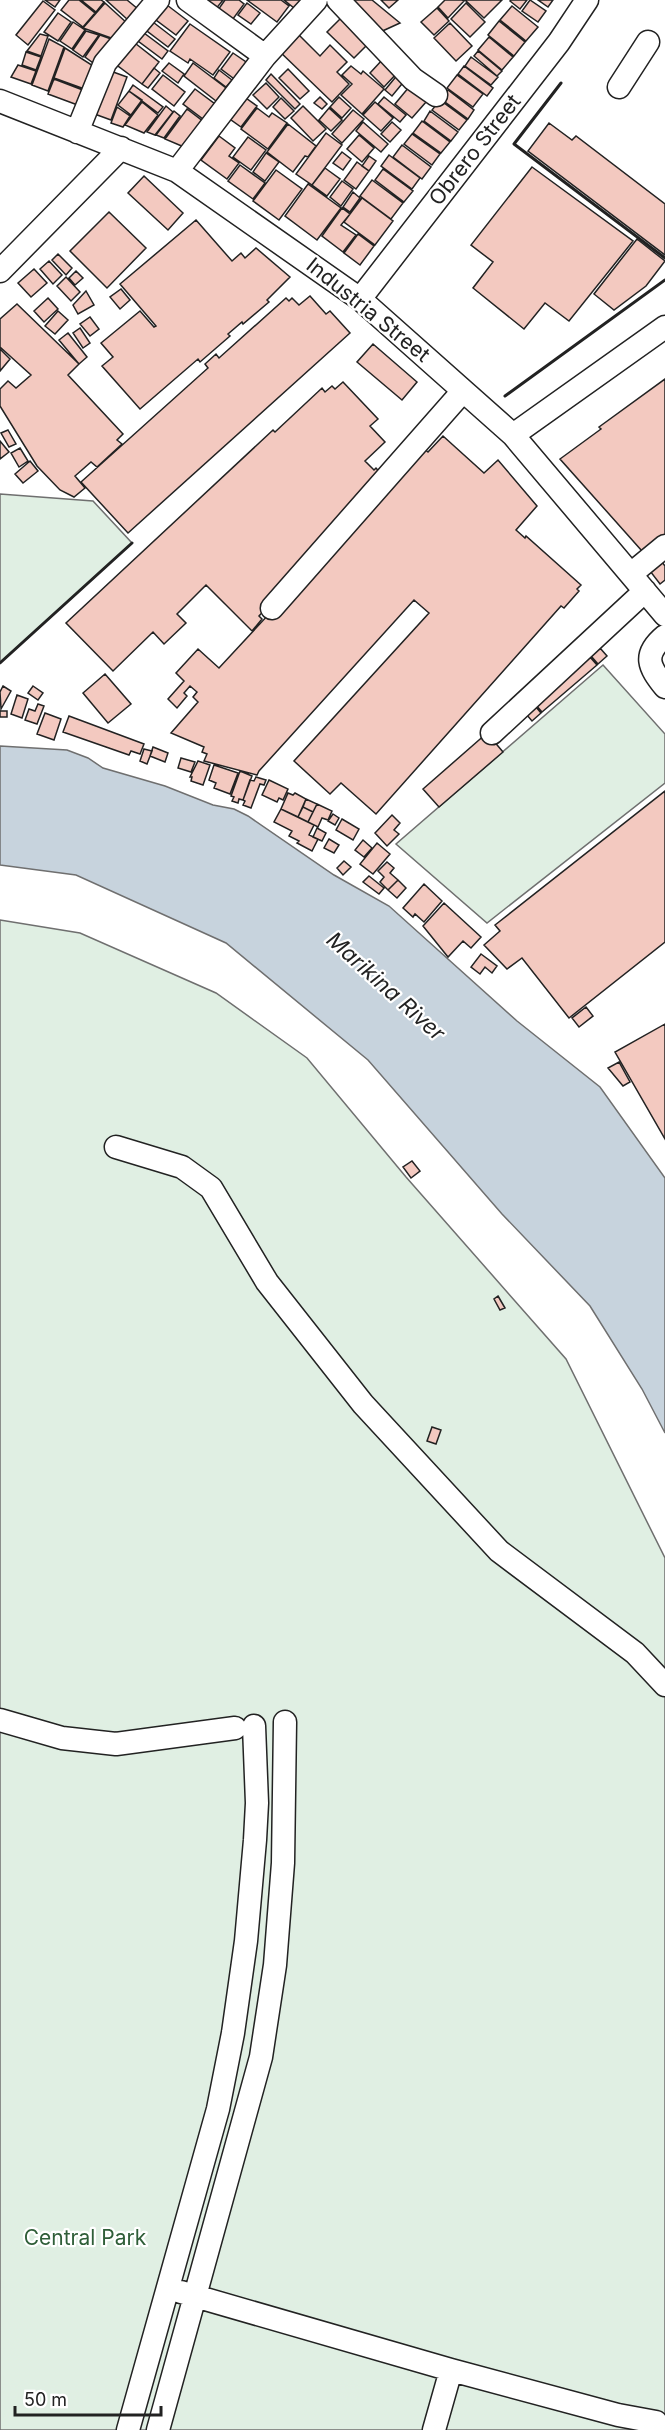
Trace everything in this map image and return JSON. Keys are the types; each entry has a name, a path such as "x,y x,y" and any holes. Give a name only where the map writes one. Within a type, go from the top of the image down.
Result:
{"street":[{"path":"78,132 105,63 158,0"},
{"path":"188,0 265,56"},
{"path":"177,171 265,56 316,0"},
{"path":"338,0 413,79 436,95"},
{"name":"Obrero Street","path":"360,299 560,42 587,0"},
{"path":"619,87 648,42"},
{"name":"Industria Street","path":"0,101 177,171 360,299 513,435 665,615"},
{"path":"0,271 121,148"},
{"path":"513,435 665,327"},
{"path":"272,608 463,391"},
{"path":"492,733 638,582 665,546"},
{"path":"664,638 656,644 649,664 665,687"},
{"path":"116,1147 182,1167 211,1188 267,1282 371,1413 499,1551 635,1653 665,1685"},
{"path":"0,1720 62,1738 116,1744 244,1727 257,1803 246,1941 237,2005 218,2109 128,2430"},
{"path":"158,2430 261,2057 275,1965 283,1863 285,1722"},
{"path":"168,2288 451,2370 618,2415 656,2422 660,2430"},
{"path":"434,2430 451,2370"}],"green space":[{"path":"0,494 93,501 132,543 0,663"},
{"path":"603,665 665,734 665,783 487,923 396,844"},
{"name":"Central Park","path":"0,920 80,933 216,993 307,1058 406,1177 566,1359 665,1558 665,2430 0,2430"}],"water":[{"name":"Marikina River","path":"0,746 67,750 88,758 103,768 165,786 213,805 234,809 248,816 334,875 389,906 517,1021 600,1087 665,1178 665,1433 642,1389 590,1306 502,1214 368,1060 226,943 76,875 0,865"}],"building":[{"path":"45,0 60,0 55,7"},
{"path":"69,0 79,0 95,13 83,27 61,10"},
{"path":"81,0 101,0 104,2 96,12"},
{"path":"106,0 127,0 138,9 128,20"},
{"path":"203,0 223,0 211,15"},
{"path":"225,0 239,0 244,4 227,27 213,17"},
{"path":"247,0 281,0 289,6 277,22"},
{"path":"284,0 301,0 294,8"},
{"path":"354,0 372,0 400,23 378,33 348,8"},
{"path":"381,0 398,0 389,8"},
{"path":"445,0 464,1 448,18 438,7"},
{"path":"465,0 502,0 484,18"},
{"path":"511,0 527,0 520,9"},
{"path":"530,0 546,11 538,22 522,11"},
{"path":"538,0 553,0 548,7"},
{"path":"43,1 55,10 28,45 16,35"},
{"path":"163,2 188,21 176,35 152,17"},
{"path":"105,3 128,24 114,39 83,28"},
{"path":"247,3 260,13 251,24 238,15"},
{"path":"466,3 485,22 470,37 451,19"},
{"path":"512,6 538,27 526,41 500,20"},
{"path":"437,8 449,21 434,35 421,22"},
{"path":"58,13 71,22 58,41 44,32"},
{"path":"343,16 370,42 354,58 327,32"},
{"path":"149,19 175,39 168,47 143,28"},
{"path":"499,21 525,42 514,56 488,35"},
{"path":"73,22 85,30 72,49 60,41"},
{"path":"450,23 472,46 456,61 434,38"},
{"path":"190,24 230,52 213,75 190,59 188,63 170,51"},
{"path":"140,30 168,51 162,59 134,38"},
{"path":"294,30 320,56 330,45 347,62 337,72 349,84 332,102 276,48"},
{"path":"86,31 99,35 83,57 73,50"},
{"path":"40,34 48,36 41,56 27,51"},
{"path":"100,35 114,40 96,65 85,57"},
{"path":"489,37 513,57 502,70 478,50"},
{"path":"49,39 64,47 48,91 32,85"},
{"path":"131,40 159,62 142,84 114,63"},
{"path":"65,48 98,69 90,91 54,78"},
{"path":"478,51 502,71 497,76 474,56"},
{"path":"26,52 41,57 36,70 22,65"},
{"path":"233,53 249,64 237,81 221,69"},
{"path":"471,57 498,77 491,85 465,66"},
{"path":"383,59 398,72 384,87 370,73"},
{"path":"169,63 184,74 178,83 162,71"},
{"path":"193,63 226,88 216,101 184,76"},
{"path":"18,65 36,71 31,84 11,77"},
{"path":"351,66 361,74 363,71 384,89 362,114 341,95 352,84 342,75"},
{"path":"464,66 493,88 487,96 458,74"},
{"path":"154,68 160,73 148,88 142,84"},
{"path":"105,69 127,77 111,120 89,112"},
{"path":"288,69 309,91 300,99 279,78"},
{"path":"219,70 232,80 226,87 214,78"},
{"path":"399,73 406,79 392,96 385,90"},
{"path":"271,74 300,104 295,109 266,80"},
{"path":"163,75 185,92 174,106 152,89"},
{"path":"457,75 483,94 473,107 447,88"},
{"path":"54,79 88,92 83,107 48,94"},
{"path":"266,83 279,97 267,109 253,95"},
{"path":"133,85 163,107 158,113 129,91"},
{"path":"409,87 426,102 412,118 395,104"},
{"path":"195,89 215,104 203,119 183,104"},
{"path":"448,90 474,110 468,119 441,99"},
{"path":"129,91 142,100 131,115 118,105"},
{"path":"243,96 257,106 241,127 227,117"},
{"path":"320,97 327,104 322,109 314,103"},
{"path":"339,97 351,108 342,118 330,107"},
{"path":"384,97 406,115 400,122 378,104"},
{"path":"281,98 294,111 285,119 273,107"},
{"path":"440,100 467,120 459,130 432,110"},
{"path":"142,102 158,115 144,133 125,125"},
{"path":"375,102 393,118 381,131 363,115"},
{"path":"166,106 173,112 155,135 147,132"},
{"path":"303,106 326,129 313,141 291,118"},
{"path":"117,107 130,116 123,127 111,123"},
{"path":"257,108 269,117 272,113 287,123 268,149 241,129"},
{"path":"329,108 342,120 331,131 319,120"},
{"path":"187,109 204,122 184,147 165,139"},
{"path":"353,110 364,119 342,143 332,134"},
{"path":"174,111 180,116 164,138 156,135"},
{"path":"430,111 458,132 451,141 424,121"},
{"path":"422,121 450,142 441,153 413,133"},
{"path":"363,122 388,144 381,152 356,131"},
{"path":"392,122 401,130 390,142 381,134"},
{"path":"549,123 572,140 576,136 665,204 665,255 528,151"},
{"path":"288,124 316,146 293,172 267,152"},
{"path":"326,133 342,145 312,185 296,174"},
{"path":"412,134 440,154 432,165 404,144"},
{"path":"359,135 374,148 362,162 347,149"},
{"path":"219,136 235,148 229,156 239,163 227,179 201,160"},
{"path":"248,137 266,150 251,170 233,157"},
{"path":"402,145 431,167 422,179 393,157"},
{"path":"342,152 351,159 343,170 333,163"},
{"path":"266,153 279,162 265,181 253,172"},
{"path":"389,155 420,178 412,189 381,166"},
{"path":"369,156 376,161 369,171 362,166"},
{"path":"357,162 369,171 356,189 344,180"},
{"path":"240,165 265,183 253,199 228,181"},
{"path":"532,167 633,241 569,321 545,303 524,329 473,288 493,262 471,245"},
{"path":"325,168 340,179 327,196 312,185"},
{"path":"383,169 413,191 404,202 375,180"},
{"path":"276,170 302,189 279,220 253,201"},
{"path":"144,176 183,213 168,230 128,193"},
{"path":"372,180 403,203 391,219 360,196"},
{"path":"342,181 353,189 341,206 330,197"},
{"path":"308,184 341,208 317,240 285,216"},
{"path":"353,192 360,198 350,212 343,207"},
{"path":"362,198 393,221 375,245 344,222"},
{"path":"342,208 350,214 341,225 356,235 343,252 322,236"},
{"path":"109,212 146,248 107,288 70,251"},
{"path":"196,220 232,261 241,253 245,258 256,248 290,277 267,300 269,302 228,334 230,336 200,362 198,359 140,409 102,366 113,357 101,343 140,311 154,327 156,326 120,284"},
{"path":"358,234 374,246 360,265 344,253"},
{"path":"637,239 665,261 646,286 614,310 594,294"},
{"path":"58,254 72,268 66,275 52,260"},
{"path":"49,261 62,275 53,284 40,269"},
{"path":"34,269 47,283 31,297 18,283"},
{"path":"76,271 83,278 75,285 69,278"},
{"path":"66,277 80,292 71,301 57,286"},
{"path":"121,289 130,300 120,309 110,297"},
{"path":"86,291 94,305 78,314 73,305"},
{"path":"310,296 326,314 330,311 350,333 128,533 81,482 208,368 205,364 216,354 219,358 286,298 289,301 292,298 299,305"},
{"path":"48,298 58,309 44,322 34,311"},
{"path":"17,304 79,364 68,375 123,434 117,440 122,444 97,467 91,462 75,476 85,488 74,497 60,490 37,466 0,406 0,389 8,381 16,388 31,375 0,347 0,319"},
{"path":"58,311 68,320 55,334 45,326"},
{"path":"90,317 99,329 90,336 80,324"},
{"path":"80,328 90,343 83,348 73,333"},
{"path":"68,333 87,357 79,364 59,340"},
{"path":"373,344 417,382 402,400 357,362"},
{"path":"0,349 10,359 0,371"},
{"path":"665,379 665,536 642,551 560,459 601,429 599,427"},
{"path":"343,382 378,419 370,426 385,442 365,461 374,470 376,468 386,479 259,616 262,619 252,631 206,585 177,614 186,623 164,644 153,632 113,671 66,623 273,430 275,432 322,388 325,392 332,386 335,389"},
{"path":"8,430 16,444 9,447 1,433"},
{"path":"443,436 484,473 498,460 537,506 516,530 525,538 526,536 581,585 577,589 579,591 564,608 561,606 376,814 341,783 330,794 294,761 429,613 414,600 257,775 204,761 207,754 202,752 204,747 171,733 198,702 193,697 197,692 190,686 184,693 187,696 177,708 168,699 184,681 176,673 198,649 219,668 423,448 428,452"},
{"path":"0,441 9,452 0,459"},
{"path":"20,448 28,461 19,467 11,453"},
{"path":"30,461 38,471 23,483 15,474"},
{"path":"662,562 665,566 665,580 660,584 650,571"},
{"path":"600,648 607,656 598,664 591,656"},
{"path":"590,657 597,665 542,712 535,704"},
{"path":"105,674 131,704 108,723 83,693"},
{"path":"3,686 11,691 1,709 0,692"},
{"path":"33,686 43,693 38,700 28,693"},
{"path":"17,695 28,699 22,718 11,714"},
{"path":"38,704 44,706 37,724 25,720 29,709 35,711"},
{"path":"536,707 541,713 532,721 526,714"},
{"path":"0,711 7,711 7,717 0,717"},
{"path":"45,713 61,719 54,740 37,734"},
{"path":"69,716 144,744 140,754 131,751 129,755 63,732"},
{"path":"487,733 503,752 439,807 423,789"},
{"path":"153,747 168,753 165,762 150,756"},
{"path":"144,749 152,751 147,764 140,761"},
{"path":"181,758 195,762 191,772 178,768"},
{"path":"198,761 210,765 203,785 191,781 192,777 190,777"},
{"path":"214,765 238,773 230,794 214,788 216,783 209,780"},
{"path":"240,771 252,776 243,800 239,799 238,803 232,801 234,797 231,796"},
{"path":"256,777 266,780 264,785 260,784 251,808 243,805 245,801 243,800 250,780 254,781"},
{"path":"269,780 288,789 283,800 279,798 277,802 262,795"},
{"path":"665,791 665,942 569,1018 522,958 507,969 484,945 500,931 495,925"},
{"path":"288,793 293,795 295,793 306,799 298,817 281,809"},
{"path":"306,799 317,804 313,812 303,807"},
{"path":"317,804 332,811 328,820 322,818 318,827 308,822"},
{"path":"303,807 313,812 308,822 298,817"},
{"path":"281,809 314,825 309,835 318,839 312,851 289,836 292,831 274,822"},
{"path":"333,814 339,818 335,825 328,821"},
{"path":"392,815 400,823 394,830 399,834 387,846 375,833"},
{"path":"342,819 359,829 353,840 336,830"},
{"path":"317,828 326,833 322,841 313,837"},
{"path":"329,839 339,845 334,853 324,848"},
{"path":"363,840 372,848 364,857 355,850"},
{"path":"377,843 390,854 373,874 360,864"},
{"path":"344,861 351,867 343,875 337,868"},
{"path":"387,862 394,868 390,873 398,880 388,890 380,882 384,877 378,871"},
{"path":"369,876 384,888 379,894 363,882"},
{"path":"398,880 406,888 397,898 388,890"},
{"path":"424,884 442,901 424,922 415,914 413,917 403,908"},
{"path":"444,903 481,937 471,948 463,941 448,957 423,926"},
{"path":"481,954 497,966 492,973 485,967 480,974 471,967"},
{"path":"586,1007 593,1016 579,1027 572,1018"},
{"path":"665,1024 665,1139 615,1052"},
{"path":"619,1062 630,1082 623,1086 608,1068"},
{"path":"412,1161 420,1171 411,1178 403,1167"},
{"path":"498,1296 505,1308 500,1310 494,1299"},
{"path":"432,1427 441,1430 436,1444 427,1441"}],"wall":[{"path":"561,83 514,144 665,258"},
{"path":"505,396 665,280"},
{"path":"0,663 132,543"}]}
